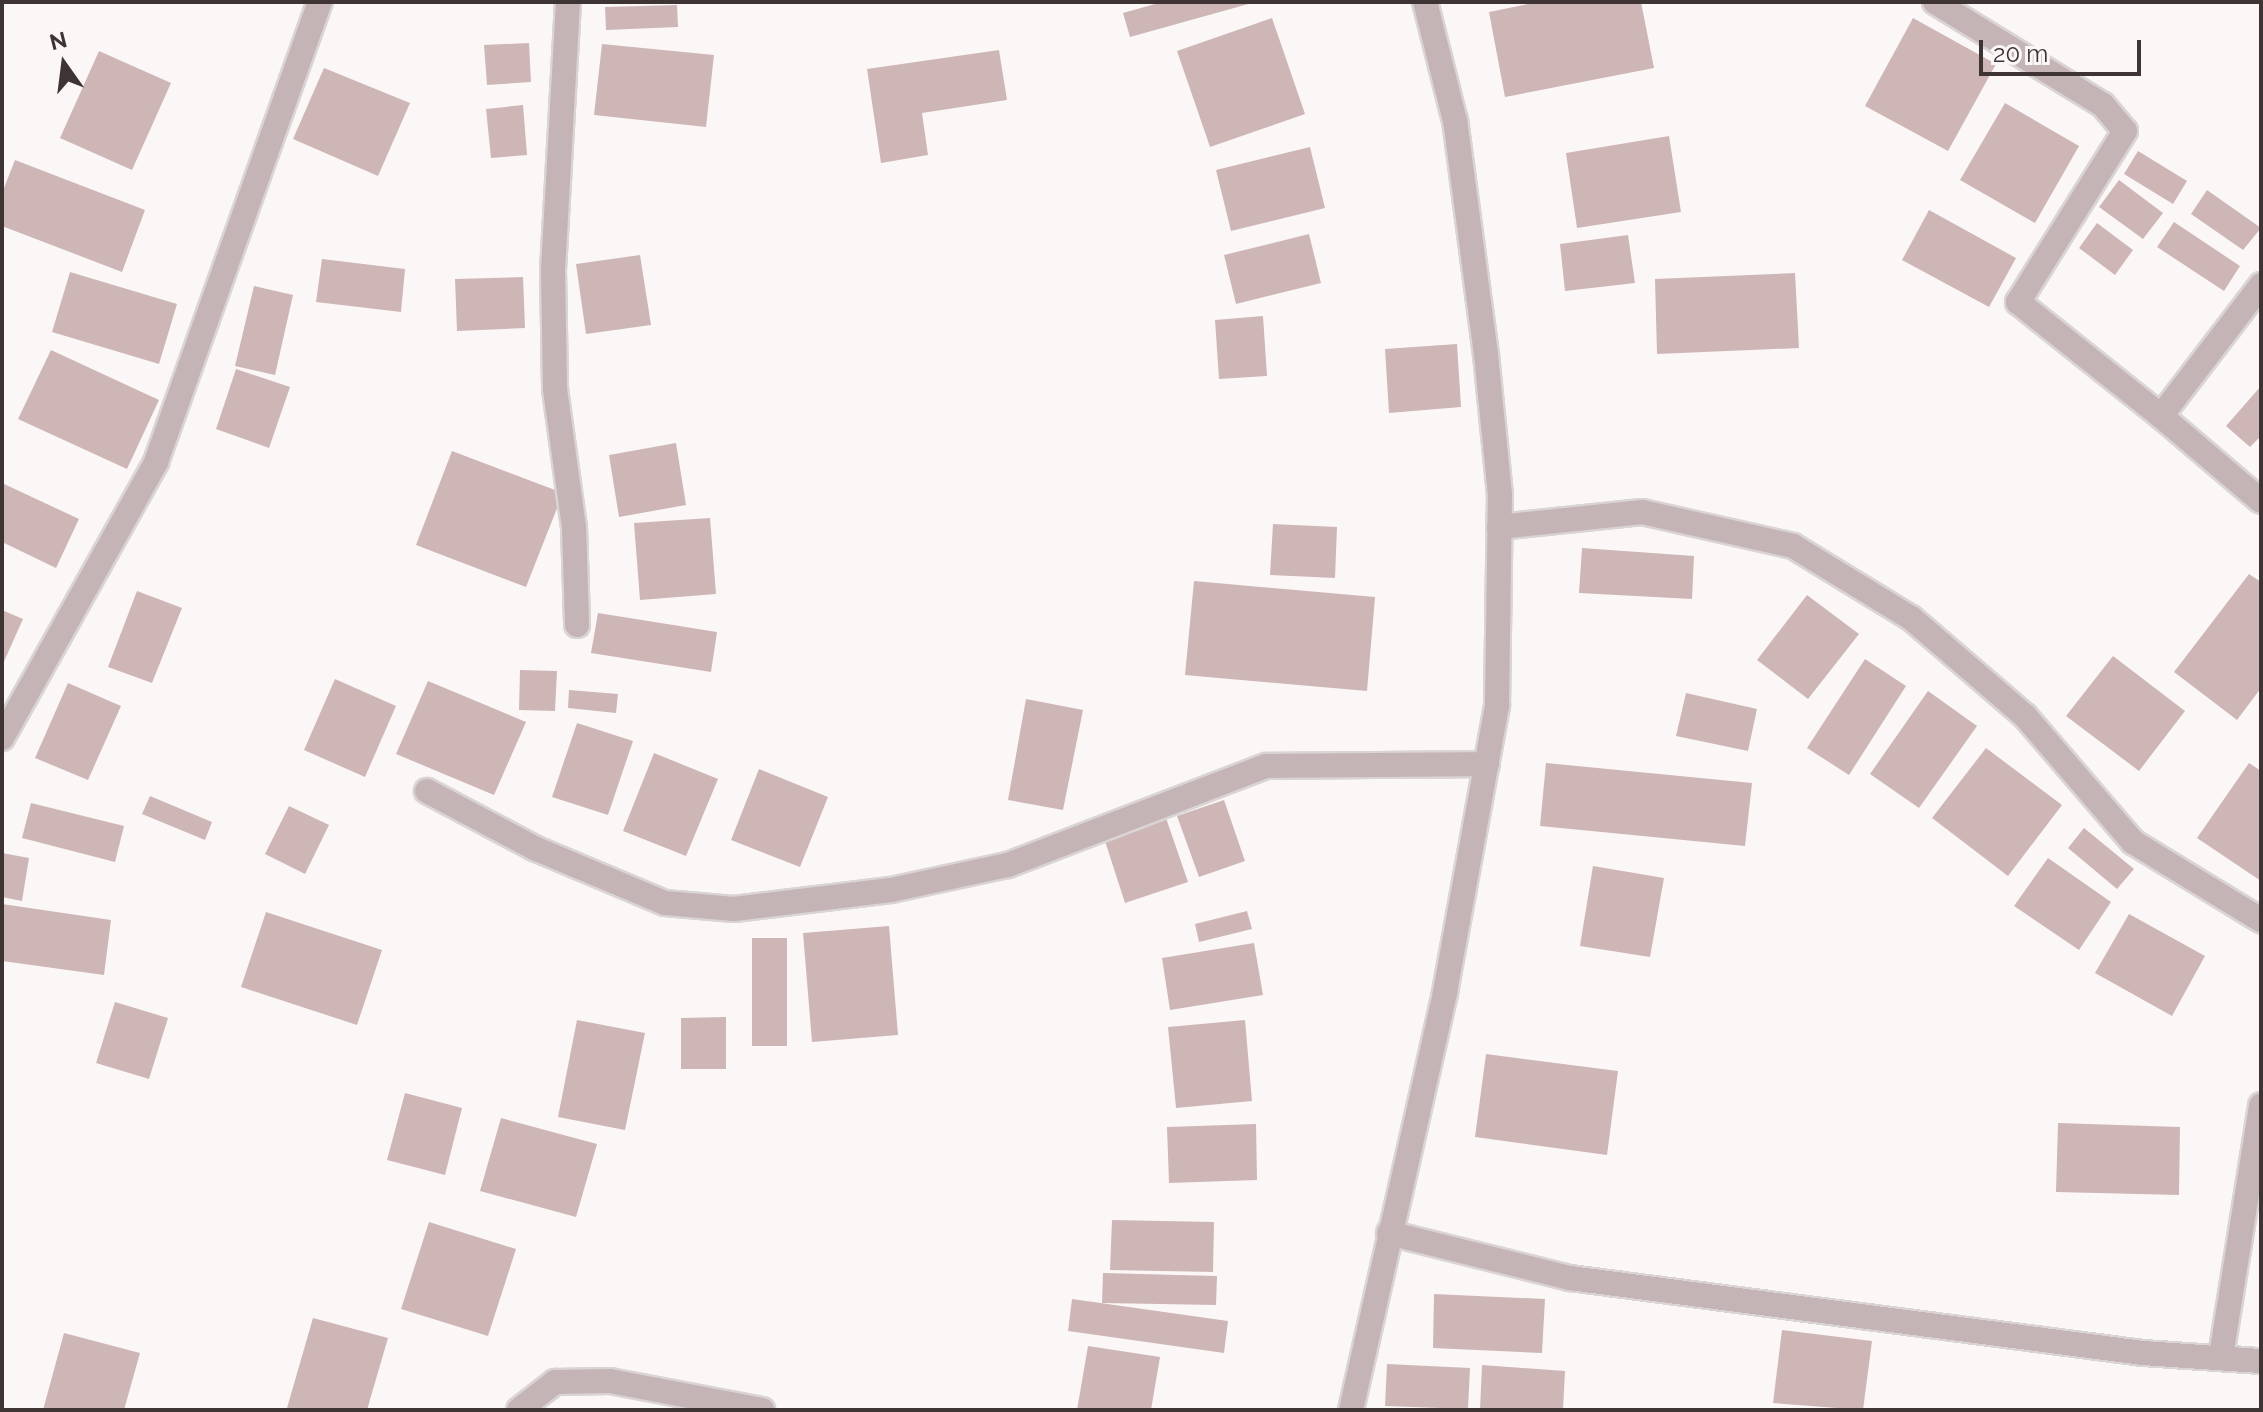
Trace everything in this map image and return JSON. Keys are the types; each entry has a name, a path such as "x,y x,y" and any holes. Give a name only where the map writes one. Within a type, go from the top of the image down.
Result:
{"street":[{"path":"2,738 156,462 320,2"},
{"path":"568,2 553,271 555,389 574,527 577,625"},
{"path":"1351,1410 1445,992 1497,706 1499,527 1486,355 1455,121 1425,2"},
{"path":"1935,2 2103,105 2125,131 2018,302 2161,416 2261,501"},
{"path":"2161,416 2261,285"},
{"path":"1499,527 1642,512 1793,546 1911,618 2014,706 2133,842 2261,920"},
{"path":"427,791 534,848 665,903 734,909 891,890 1008,865 1266,766 1487,764"},
{"path":"2221,1356 2261,1105"},
{"path":"1389,1233 1570,1278 2143,1353 2261,1361"},
{"path":"519,1410 555,1382 610,1381 762,1410"}],"building":[{"path":"1162,2 1252,3 1130,37 1123,13"},
{"path":"1538,2 1641,2 1654,68 1505,97 1489,12"},
{"path":"677,5 678,27 606,30 605,7"},
{"path":"1272,18 1305,114 1210,147 1177,51"},
{"path":"1913,18 1996,64 1948,151 1865,106"},
{"path":"529,43 531,82 487,85 484,45"},
{"path":"602,44 714,55 706,127 594,115"},
{"path":"999,50 1007,100 922,113 928,155 881,163 867,69"},
{"path":"99,51 171,83 132,170 60,138"},
{"path":"324,68 410,103 378,176 293,139"},
{"path":"2005,103 2079,146 2035,223 1960,180"},
{"path":"523,105 527,155 491,158 486,109"},
{"path":"1669,136 1681,212 1577,228 1566,153"},
{"path":"1310,147 1325,208 1231,231 1216,170"},
{"path":"2138,151 2187,181 2173,204 2124,174"},
{"path":"15,160 145,210 122,272 2,226 2,193"},
{"path":"2119,180 2163,213 2143,239 2099,207"},
{"path":"2207,190 2261,228 2243,250 2191,214"},
{"path":"1929,210 2016,258 1989,307 1902,260"},
{"path":"2174,222 2240,266 2224,291 2157,247"},
{"path":"2097,223 2133,250 2115,275 2079,248"},
{"path":"1309,234 1321,283 1236,304 1224,255"},
{"path":"1628,235 1635,283 1565,291 1560,244"},
{"path":"640,255 651,325 586,334 576,264"},
{"path":"322,259 405,269 401,312 316,302"},
{"path":"70,272 177,304 159,364 52,332"},
{"path":"1795,273 1799,348 1657,354 1655,279"},
{"path":"523,277 525,328 457,331 455,279"},
{"path":"254,286 293,295 275,375 235,366"},
{"path":"1263,316 1267,376 1219,379 1215,320"},
{"path":"1457,344 1461,407 1389,413 1385,349"},
{"path":"51,350 159,400 127,469 18,419"},
{"path":"236,369 290,387 269,448 216,429"},
{"path":"2261,386 2261,436 2250,447 2226,426"},
{"path":"676,443 686,505 619,517 609,455"},
{"path":"452,451 563,493 526,587 416,545"},
{"path":"2,483 79,519 56,568 2,542"},
{"path":"710,518 716,594 640,600 634,523"},
{"path":"1273,524 1337,527 1335,578 1270,575"},
{"path":"1582,548 1694,556 1692,599 1579,593"},
{"path":"2249,574 2261,582 2261,688 2237,720 2174,672"},
{"path":"1194,581 1375,597 1367,691 1185,675"},
{"path":"137,591 182,608 152,683 108,667"},
{"path":"1807,595 1859,634 1808,699 1757,660"},
{"path":"2,610 23,619 2,666"},
{"path":"598,613 717,632 711,672 591,653"},
{"path":"2113,656 2185,711 2139,771 2066,716"},
{"path":"1865,659 1906,686 1849,775 1807,748"},
{"path":"520,670 557,671 555,711 519,710"},
{"path":"335,679 396,706 365,777 304,750"},
{"path":"428,681 526,722 494,795 396,754"},
{"path":"68,683 121,706 88,780 35,758"},
{"path":"569,690 618,694 616,713 568,708"},
{"path":"1928,691 1977,726 1919,808 1870,774"},
{"path":"1686,693 1757,709 1748,751 1676,736"},
{"path":"1026,699 1083,710 1063,810 1008,800"},
{"path":"577,723 633,741 608,815 552,797"},
{"path":"1986,748 2062,805 2008,876 1932,818"},
{"path":"654,753 718,779 686,856 623,831"},
{"path":"1546,763 1752,783 1745,846 1540,826"},
{"path":"2249,763 2261,771 2261,881 2197,838"},
{"path":"759,769 828,797 800,867 731,840"},
{"path":"150,796 212,822 205,840 142,814"},
{"path":"1224,800 1245,861 1199,877 1177,816"},
{"path":"31,803 124,826 115,862 22,838"},
{"path":"289,806 329,825 305,874 265,854"},
{"path":"1166,818 1188,882 1125,903 1104,838"},
{"path":"2084,828 2134,869 2117,889 2068,848"},
{"path":"2,853 29,858 22,901 2,897"},
{"path":"2048,858 2111,902 2079,950 2014,906"},
{"path":"1593,866 1664,878 1650,957 1580,946"},
{"path":"2,904 111,920 104,975 2,961"},
{"path":"1247,911 1252,929 1199,942 1195,924"},
{"path":"266,912 382,950 357,1025 241,987"},
{"path":"2129,914 2205,956 2172,1016 2095,973"},
{"path":"889,926 898,1035 812,1042 803,933"},
{"path":"752,938 787,938 787,1046 752,1046"},
{"path":"1254,943 1263,995 1170,1010 1162,958"},
{"path":"115,1002 168,1018 149,1079 96,1063"},
{"path":"726,1017 726,1069 681,1069 681,1018"},
{"path":"577,1020 645,1033 625,1130 558,1117"},
{"path":"1245,1020 1252,1101 1176,1108 1168,1027"},
{"path":"1486,1054 1618,1071 1607,1155 1475,1137"},
{"path":"405,1093 462,1108 445,1175 387,1160"},
{"path":"501,1118 597,1144 576,1217 480,1191"},
{"path":"2058,1123 2180,1127 2179,1195 2056,1192"},
{"path":"1256,1124 1257,1180 1169,1183 1167,1127"},
{"path":"1112,1220 1214,1222 1213,1272 1110,1270"},
{"path":"429,1222 516,1249 488,1336 401,1309"},
{"path":"1103,1273 1217,1276 1216,1305 1102,1303"},
{"path":"1434,1294 1545,1299 1542,1353 1433,1348"},
{"path":"1072,1299 1228,1321 1224,1353 1068,1331"},
{"path":"313,1318 388,1338 367,1410 287,1408"},
{"path":"1782,1330 1872,1341 1863,1410 1773,1403"},
{"path":"64,1333 140,1353 124,1410 43,1410"},
{"path":"1088,1346 1160,1357 1151,1410 1077,1410"},
{"path":"1387,1364 1470,1368 1468,1409 1385,1406"},
{"path":"1482,1365 1565,1371 1563,1410 1480,1410"}]}
